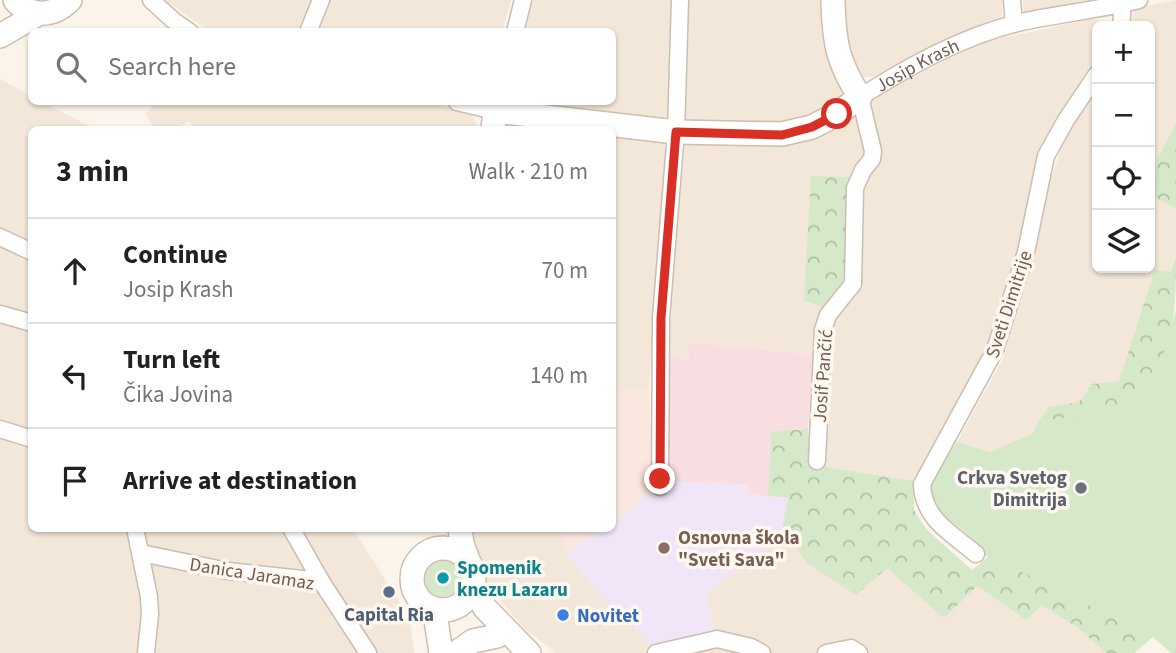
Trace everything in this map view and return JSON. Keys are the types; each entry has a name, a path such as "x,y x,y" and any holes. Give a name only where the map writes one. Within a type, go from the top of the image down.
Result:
{"street":[{"path":"0,21 5,0"},
{"path":"15,0 26,10 38,14"},
{"path":"0,36 38,14 54,11 70,0"},
{"path":"151,0 184,28"},
{"path":"310,28 321,0"},
{"path":"515,28 523,0"},
{"path":"660,487 661,318 676,132 680,0"},
{"path":"833,0 838,57 860,97"},
{"path":"1012,0 1014,24"},
{"path":"1123,21 1131,2"},
{"name":"Josip Krash","path":"616,126 676,132 782,135 812,127 837,114 899,73 964,41 1014,24 1131,2"},
{"name":"Sveti Dimitrije","path":"976,554 929,513 922,498 922,484 995,351 1026,252 1046,156 1092,81"},
{"name":"Josif Pančić","path":"817,461 823,330 828,315 853,284 855,188 863,170 872,159 873,151 860,97"},
{"name":"Josip Krash","path":"466,105 495,114 616,126"},
{"path":"0,237 28,250"},
{"path":"0,314 28,322"},
{"path":"0,429 28,438"},
{"path":"136,532 149,597 146,653"},
{"path":"293,532 321,581"},
{"path":"444,532 439,544 420,558 411,575 415,594 485,608 527,653"},
{"path":"441,653 436,620 453,602 472,568 462,544 460,532"},
{"path":"434,549 453,549 468,560"},
{"name":"Danica Jaramaz","path":"141,553 239,573 321,581 368,653"},
{"path":"453,602 498,636 527,653"},
{"path":"453,602 454,653"},
{"path":"454,653 473,640 498,636"},
{"path":"656,653 718,639 751,647 762,653"},
{"path":"826,653 851,649 859,653"}],"shaded area":[{"path":"165,0 511,0 503,28 205,28"},
{"path":"533,0 672,0 669,121 532,105 616,105 616,28 526,28"},
{"path":"688,0 823,0 843,91 839,100 827,113 771,125 684,125"},
{"path":"843,0 1002,0 1002,16 963,31 873,77 863,77 853,71 845,58"},
{"path":"1023,0 1102,0 1024,15"},
{"path":"1176,0 1176,123 1155,163 1155,21 1131,21 1135,8"},
{"path":"1092,19 1105,21 1092,21 1092,70 1043,144 1034,196 1011,283 980,360 914,481 825,467 827,357 832,322 858,288 861,200 872,98 982,42"},
{"path":"0,79 28,94 28,105 48,105 89,126 28,126 28,532 355,532 410,619 414,653 0,653"},
{"path":"1092,97 1092,273 1154,273 1119,381 1092,384 1079,402 1048,407 1032,434 990,452 957,442 1004,357 1049,185 1065,137"},
{"path":"154,105 440,105 471,114 477,126 192,126 189,121 180,126 153,126 145,114"},
{"path":"851,112 858,115 865,138 865,155 850,177 812,176 804,301 824,307 814,355 690,342 688,359 669,357 669,312 685,145 692,141 774,146 806,139"},
{"path":"616,137 659,140 665,146 649,389 616,392"},
{"path":"1155,198 1176,208 1176,256 1171,272 1155,269"},
{"path":"689,342 814,355 808,429 771,431 768,496 749,494 748,485 665,480 669,357 688,359"},
{"path":"649,389 652,492 616,521 616,392"},
{"path":"660,479 749,485 750,494 788,498 781,538 707,593 714,633 655,650 601,595 566,553 600,532 616,532 616,521 637,502 660,487"},
{"path":"469,532 564,532 566,553 601,595 655,650 650,653 556,653 525,629 487,585"},
{"path":"564,532 600,532 566,553"},
{"path":"780,538 797,548 807,563 887,568 977,586 1026,620 1042,604 1079,628 1106,653 678,653 714,633 707,593"}],"green space":[{"path":"1176,123 1176,208 1155,198 1155,163"},
{"path":"811,176 850,177 843,284 824,307 804,301"},
{"path":"1176,256 1174,308 1167,346 1160,362 1128,403 1110,417 1104,418 1099,413 1039,421 1048,407 1079,402 1092,384 1119,381 1155,269 1171,272"},
{"path":"1176,310 1176,653 1171,653 1153,637 985,555 928,497 931,478 957,442 990,452 1032,434 1039,421 1099,413 1161,360"},
{"path":"808,429 810,467 914,481 914,510 926,529 972,570 989,556 1153,637 1134,653 1106,653 1077,627 1042,605 1026,620 977,586 944,618 887,568 856,595 807,563 797,548 780,538 788,498 768,496 771,431"},
{"path":"443,561 456,566 461,579 456,592 443,597 430,592 425,579 430,566"}],"place":[{"name":"Crkva Svetog Dimitrija","path":"1081,488"},
{"name":"Osnovna škola \"Sveti Sava\"","path":"664,548"},
{"name":"Spomenik knezu Lazaru","path":"443,578"},
{"name":"Capital Ria","path":"389,592"},
{"name":"Novitet","path":"563,615"}],"route":[{"path":"660,479 661,318 676,132 782,135 812,127 837,114"}]}
